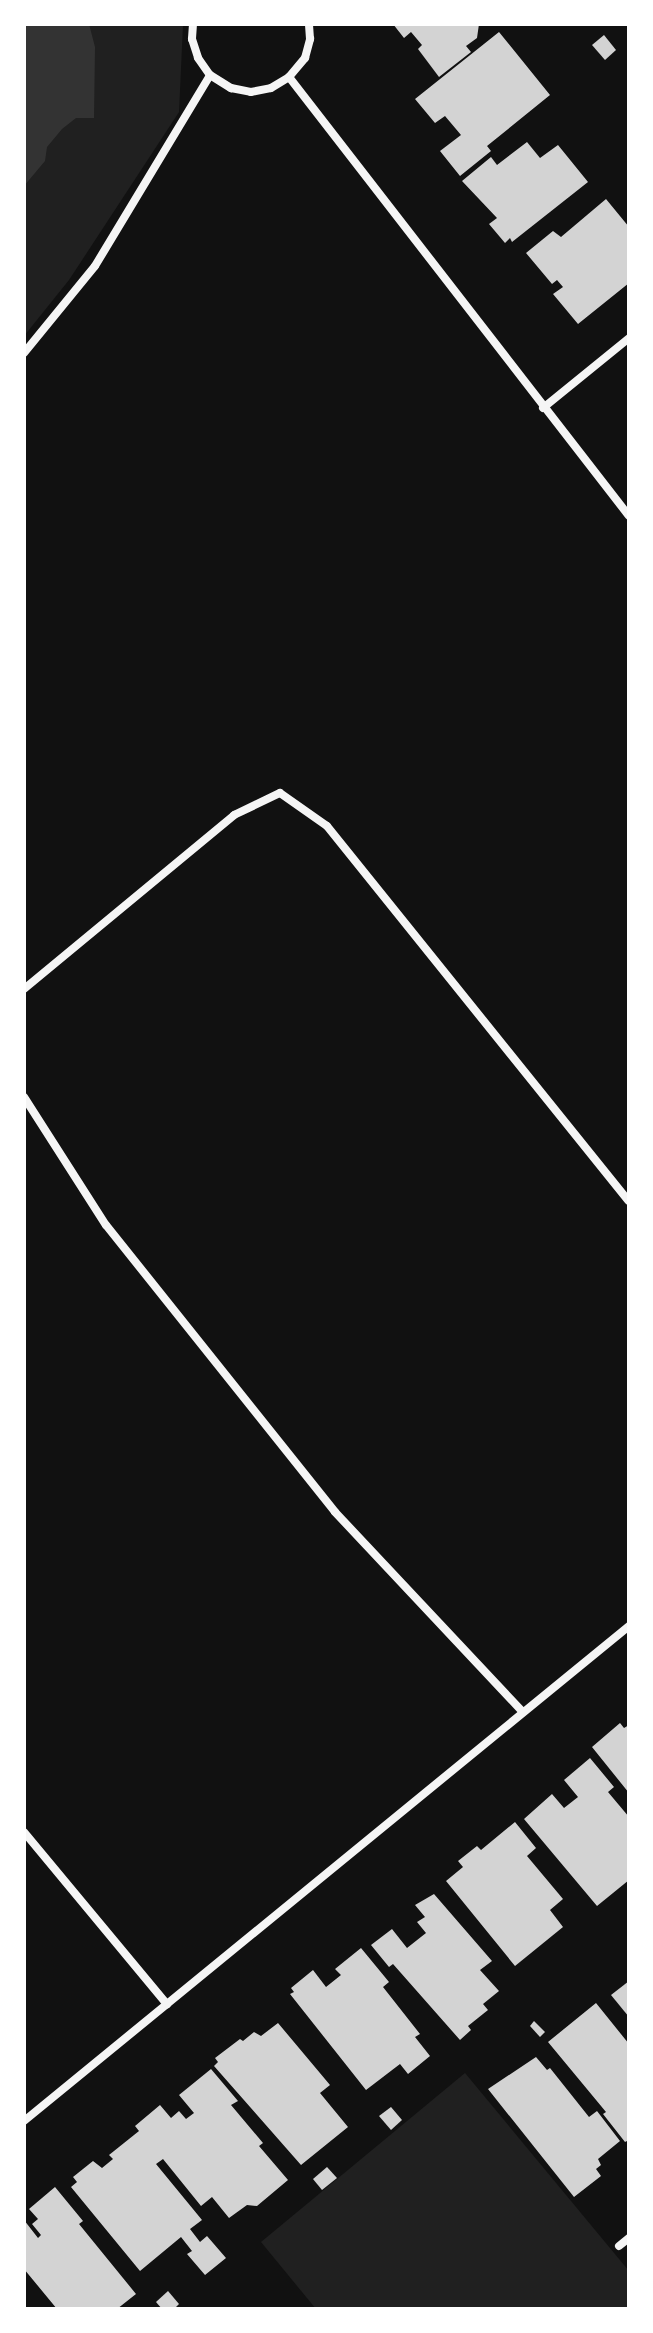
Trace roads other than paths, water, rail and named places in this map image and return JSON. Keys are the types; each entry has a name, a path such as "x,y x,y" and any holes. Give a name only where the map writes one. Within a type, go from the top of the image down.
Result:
{"street":[{"path":"193,24 192,39 198,58 210,75 231,88 251,92 271,88 289,77 305,58 310,39 309,24"},
{"path":"24,353 95,266 210,75"},
{"path":"289,77 629,516"},
{"path":"543,408 629,338"},
{"path":"24,989 234,815 280,793 327,826 629,1201"},
{"path":"24,1097 106,1225 335,1512 523,1712"},
{"path":"24,2121 629,1626"},
{"path":"24,1832 167,2004"},
{"path":"619,2246 629,2238"}]}
